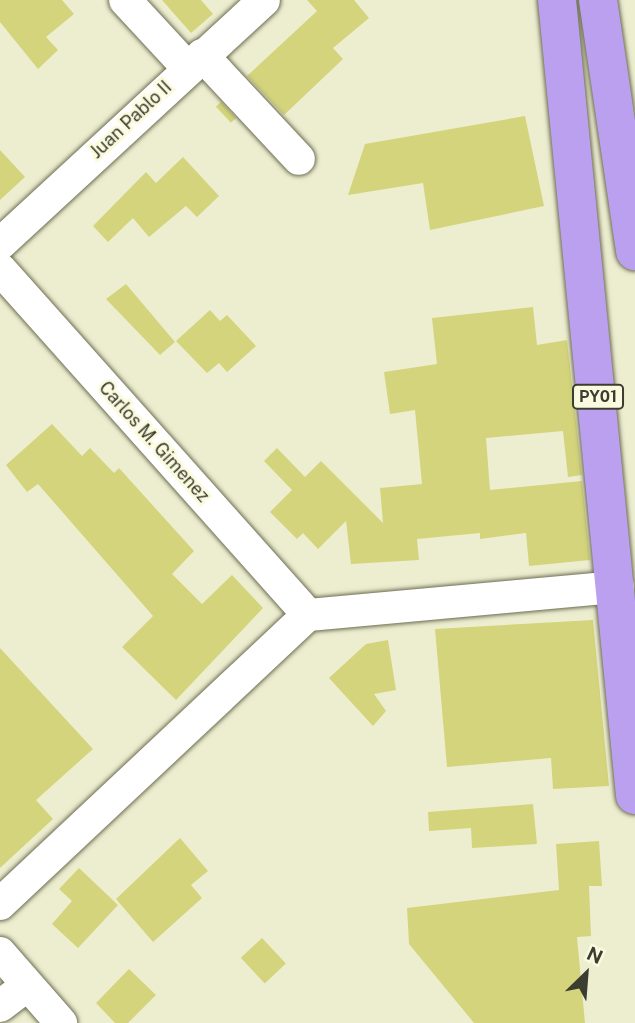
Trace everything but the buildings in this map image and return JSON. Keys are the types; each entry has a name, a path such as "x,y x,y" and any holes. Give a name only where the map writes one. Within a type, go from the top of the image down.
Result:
{"highway":[{"name":"PY01","path":"556,0 618,587 635,795"},
{"path":"598,0 633,217"}],"street":[{"path":"125,0 299,159"},
{"name":"Juan Pablo II","path":"0,243 194,61 264,0"},
{"name":"Carlos M. Gimenez","path":"0,269 308,615"},
{"path":"0,904 308,615 618,587"},
{"path":"0,953 61,1023"},
{"path":"0,1006 27,986"}]}
